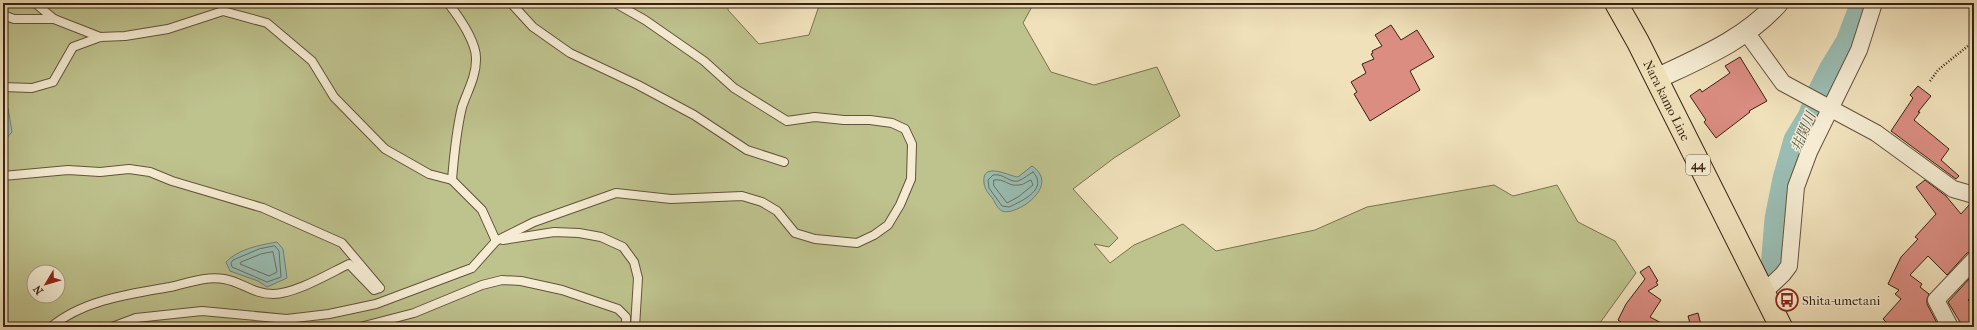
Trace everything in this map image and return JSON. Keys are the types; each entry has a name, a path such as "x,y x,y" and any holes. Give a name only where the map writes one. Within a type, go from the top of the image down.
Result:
{"main road":[{"name":"Nara kamo Line","path":"1616,3 1781,327"}],"street":[{"path":"1656,79 1737,39 1766,16 1778,3"},
{"path":"1764,292 1783,274 1789,266 1796,187 1828,107 1859,50 1874,3"},
{"path":"1746,32 1783,84 1876,132 1953,189 1974,195"},
{"path":"1950,327 1936,300 1974,260"}],"lane":[{"path":"35,3 54,19 100,37"},
{"path":"448,3 469,35 477,60 472,82 463,105 455,138 452,180"},
{"path":"511,3 533,26 570,53 638,85 694,115 747,150 784,162"},
{"path":"112,327 136,318 202,311 287,319 356,310 472,268 496,241 534,222 616,193 671,199 742,196 762,202 777,211 795,233 802,237 857,243 874,235 888,225 900,205 911,179 912,144 905,130 892,123 870,120 844,120 815,117 787,121 734,88 704,61 645,20 615,3"},
{"path":"3,87 32,88 53,82 73,47 100,37 148,33 183,25 222,11 267,23 312,61 334,97 386,149 429,174 452,180 482,210 496,241"},
{"path":"3,15 14,19 54,19"},
{"path":"3,176 68,170 100,172 129,168 150,172 172,181 263,208 342,243 380,288 374,290 349,264 286,292 273,294 252,291 224,279 207,278 113,297 59,320 51,327"},
{"path":"496,241 554,232 579,233 601,237 623,247 634,262 638,278 635,327"},
{"path":"360,327 414,313 482,285 502,280 521,281 562,290 618,309 626,317 626,327"}],"path":[{"path":"1930,81 1938,70 1974,41"}],"green space":[{"path":"3,3 728,3 728,10 759,44 809,35 820,3 1034,3 1023,23 1051,72 1094,85 1157,67 1180,116 1114,158 1073,189 1118,238 1109,247 1094,244 1110,263 1134,245 1183,224 1216,251 1315,230 1367,207 1494,185 1513,196 1557,185 1578,222 1615,241 1636,273 1597,327 3,327"}],"water":[{"path":"8,108 12,132 3,142 3,110"},
{"path":"1032,166 1040,174 1042,182 1039,191 1025,205 1008,212 1002,211 986,190 984,176 987,172 997,171 1018,177"},
{"path":"277,242 283,249 287,278 267,287 258,281 230,271 226,262 237,254 257,246"}],"building":[{"path":"1391,25 1401,40 1417,30 1434,57 1410,71 1420,90 1370,121 1354,94 1357,92 1351,82 1366,73 1362,64 1374,59 1371,54 1373,53 1372,51 1382,46 1375,35"},
{"path":"1740,57 1767,101 1749,111 1750,112 1716,138 1704,122 1706,120 1690,96 1700,89 1702,92 1730,73 1725,66"},
{"path":"1918,86 1931,96 1918,112 1920,112 1914,120 1949,149 1941,160 1959,176 1956,179 1891,131 1913,98 1910,95"},
{"path":"1925,180 1946,196 1961,214 1970,204 1974,204 1974,250 1967,253 1947,275 1928,256 1910,275 1922,284 1920,287 1929,294 1927,304 1938,325 1936,327 1891,327 1883,319 1901,299 1895,294 1899,290 1888,284 1901,257 1918,239 1915,237 1936,214 1916,187"},
{"path":"1649,266 1658,281 1656,282 1658,285 1648,291 1661,300 1650,317 1669,327 1628,327 1618,320 1626,304 1645,279 1640,272"},
{"path":"1970,278 1974,282 1974,294 1968,300 1974,306 1974,327 1963,327 1948,302"},
{"path":"1698,313 1701,325 1691,327 1688,316"}],"waterway":[{"name":"井関川","path":"1773,269 1777,219 1785,179 1796,140 1810,117 1831,70 1848,42 1863,3"}],"place":[{"name":"Shita-umetani","path":"1787,300"}]}
